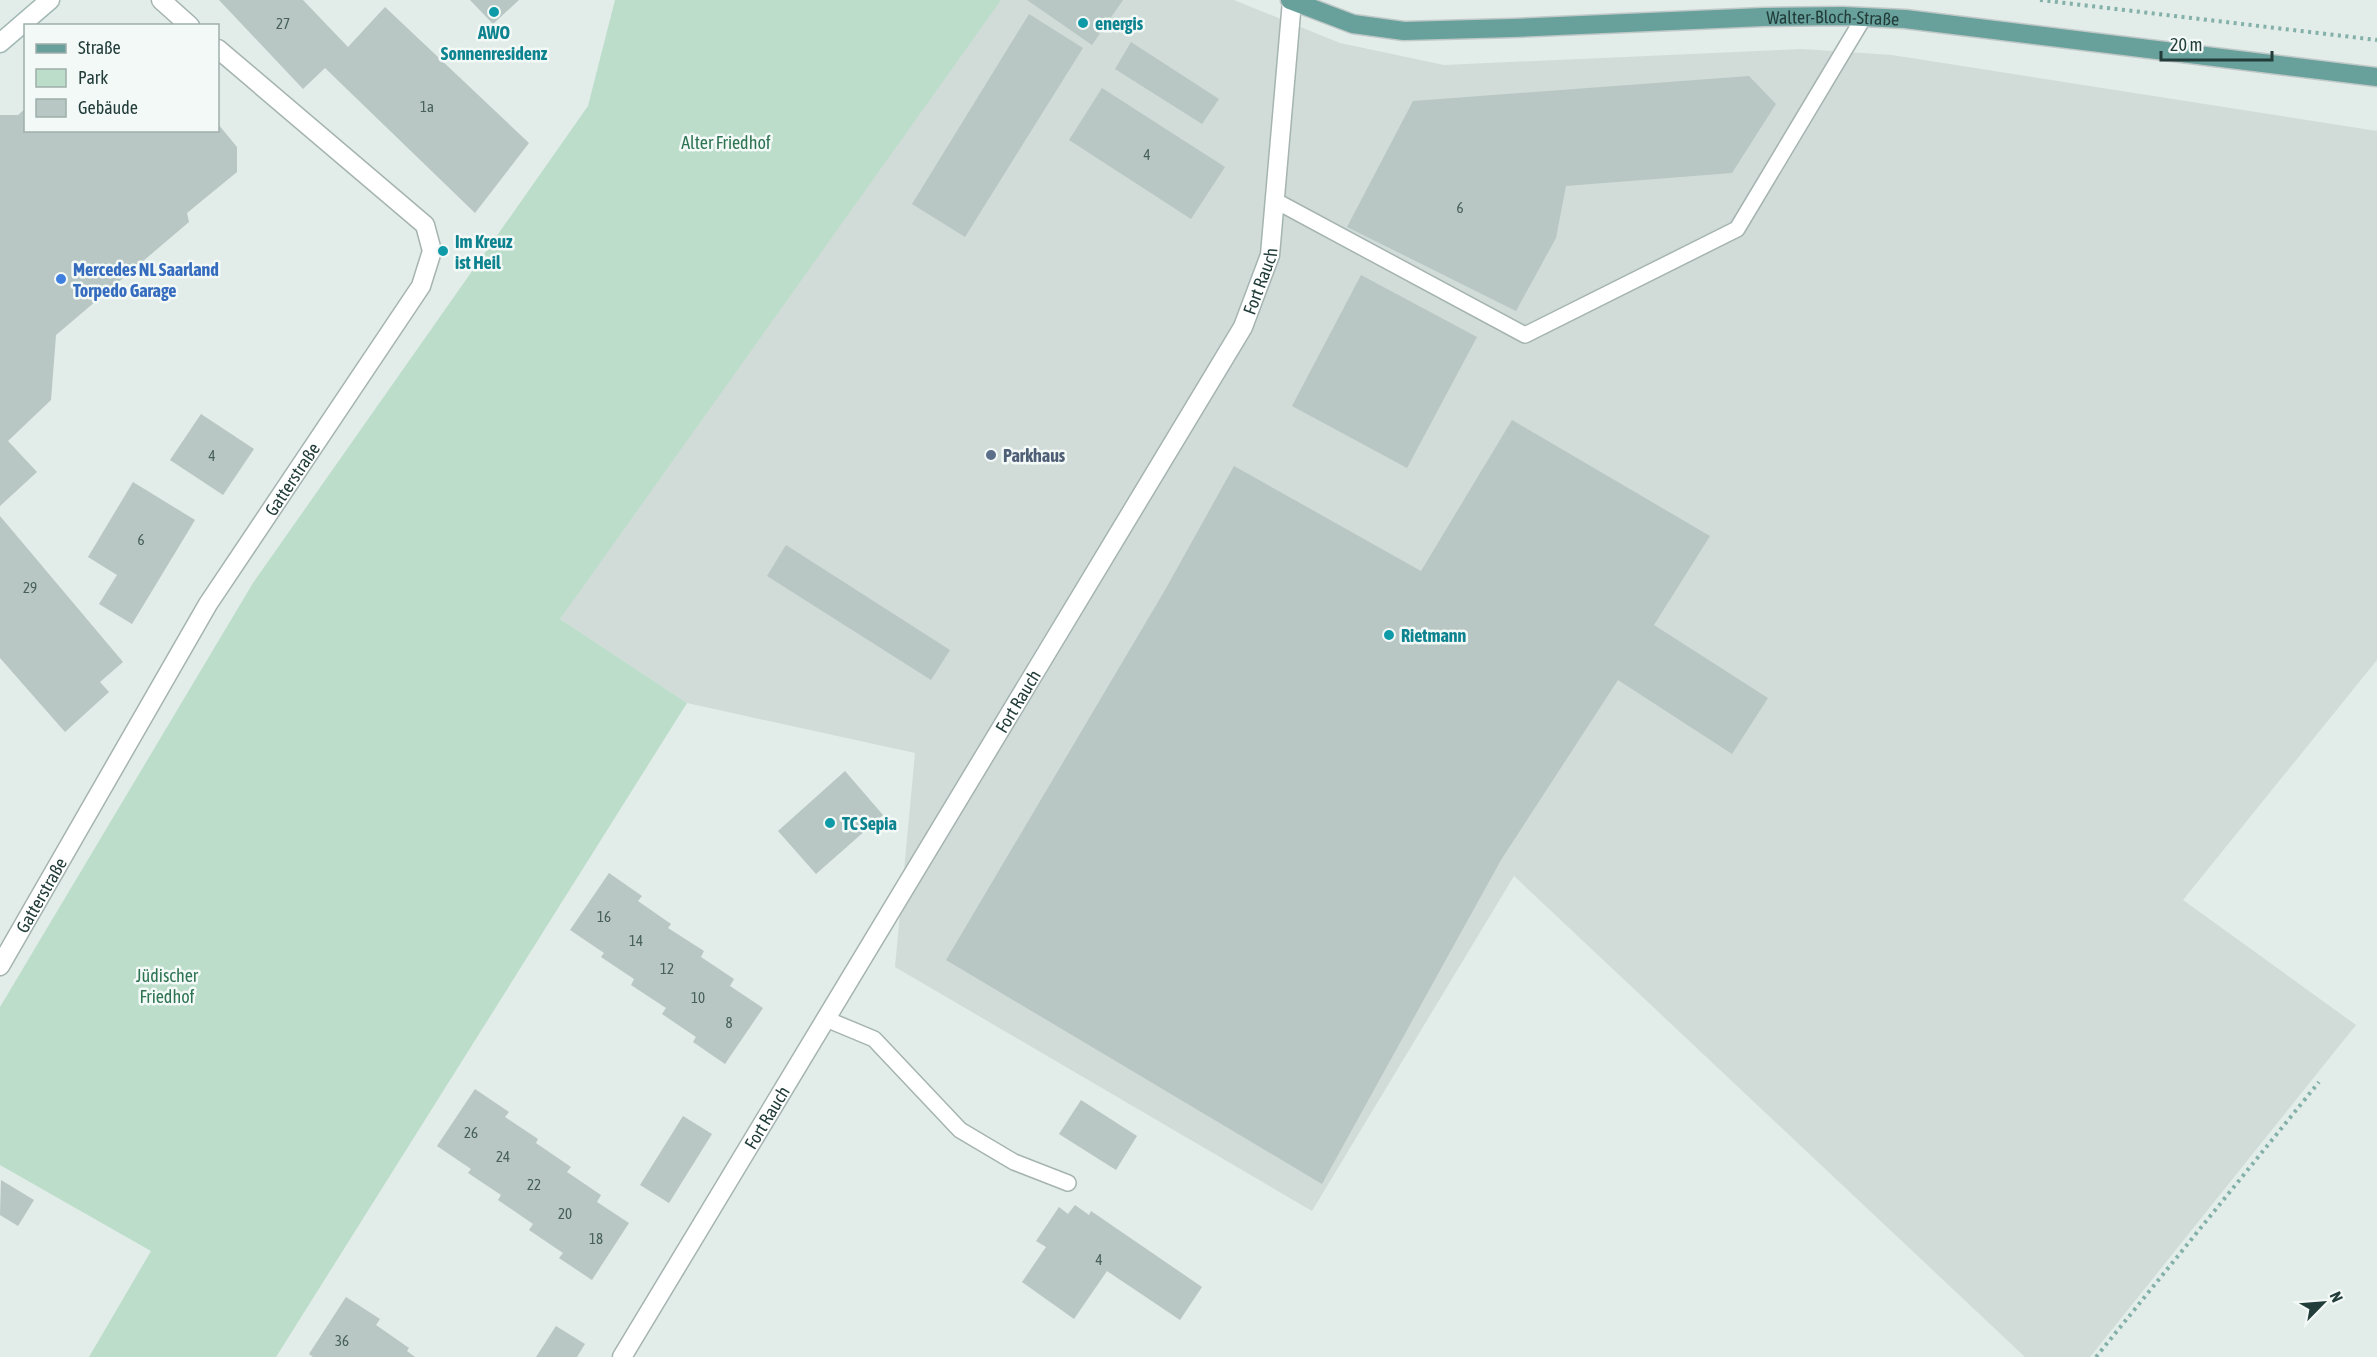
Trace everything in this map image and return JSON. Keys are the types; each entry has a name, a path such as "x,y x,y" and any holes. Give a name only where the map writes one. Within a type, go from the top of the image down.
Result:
{"main road":[{"name":"Walter-Bloch-Straße","path":"1291,1 1353,24 1404,31 1763,17 1905,19 2377,77"}],"street":[{"path":"0,43 50,0"},
{"path":"160,0 188,24"},
{"name":"Fort Rauch","path":"622,1357 1243,327 1270,255 1291,1"},
{"name":"Gatterstraße","path":"0,966 208,604 421,286 432,251 424,225 219,50"}],"lane":[{"path":"1276,201 1525,335 1737,229 1864,17"},
{"path":"826,1019 874,1039 960,1130 1014,1162 1068,1183"}],"path":[{"path":"2040,0 2377,40"},
{"path":"2096,1357 2319,1082"}],"shaded area":[{"path":"995,0 1234,0 1340,43 1444,65 1802,49 1892,55 2377,131 2377,660 2183,900 2356,1025 2090,1357 2025,1357 1514,876 1312,1211 895,967 915,753 687,703 560,619 849,188"}],"green space":[{"path":"615,0 1001,0 560,619 687,703 276,1357 89,1357 151,1251 0,1165 0,1007 253,583 588,106"}],"building":[{"path":"219,0 303,0 348,47 385,7 529,143 475,213 325,68 303,89"},
{"name":"AWO Sonnenresidenz","path":"470,0 519,0 493,24"},
{"name":"energis","path":"1027,0 1123,0 1092,45"},
{"path":"1029,14 1083,48 965,237 912,204"},
{"path":"1131,42 1219,99 1202,124 1115,69"},
{"path":"1749,76 1776,104 1732,173 1566,186 1556,238 1516,311 1347,227 1413,101"},
{"path":"1102,88 1225,167 1191,219 1069,140"},
{"name":"Mercedes NL Saarland Torpedo Garage","path":"24,110 24,132 219,132 219,125 237,147 237,172 187,213 189,222 56,335 51,400 8,441 37,472 0,506 0,115 18,115"},
{"path":"1361,275 1477,337 1407,468 1292,406"},
{"path":"201,414 254,449 223,495 170,460"},
{"path":"1512,420 1710,536 1654,625 1768,698 1732,754 1618,680 1501,860 1322,1184 946,960 1165,590 1234,466 1421,571"},
{"path":"133,482 195,520 132,624 99,604 117,575 88,557"},
{"path":"0,516 123,662 100,682 109,692 65,732 0,658"},
{"path":"786,545 950,650 931,680 767,576"},
{"name":"TC Sepia","path":"845,771 883,815 816,874 778,831"},
{"path":"609,873 642,896 638,901 671,924 668,928 704,951 701,957 734,979 730,986 763,1008 725,1064 693,1042 696,1037 662,1014 666,1008 631,985 634,979 601,957 604,953 570,930"},
{"path":"475,1089 509,1112 505,1117 538,1139 536,1143 571,1167 567,1172 601,1195 597,1202 629,1223 592,1280 559,1258 563,1253 529,1230 533,1224 498,1200 501,1195 468,1173 471,1169 437,1146"},
{"path":"1081,1100 1137,1136 1116,1170 1059,1134"},
{"path":"683,1116 712,1134 669,1203 640,1185"},
{"path":"1,1180 34,1200 18,1226 0,1215"},
{"path":"1075,1205 1089,1215 1091,1211 1202,1287 1180,1320 1107,1271 1074,1319 1022,1282 1046,1247 1036,1241 1059,1207 1068,1214"},
{"path":"346,1297 380,1319 376,1325 409,1348 407,1351 415,1357 313,1357 309,1354"},
{"path":"556,1326 585,1344 577,1357 536,1357"}],"place":[{"name":"AWO Sonnenresidenz","path":"494,12"},
{"name":"energis","path":"1083,23"},
{"name":"Im Kreuz ist Heil","path":"443,251"},
{"name":"Mercedes NL Saarland Torpedo Garage","path":"61,279"},
{"name":"Parkhaus","path":"991,455"},
{"name":"Rietmann","path":"1389,635"},
{"name":"TC Sepia","path":"830,823"}],"park label":[{"name":"Alter Friedhof","path":"726,142"},
{"name":"Jüdischer Friedhof","path":"167,985"}]}
